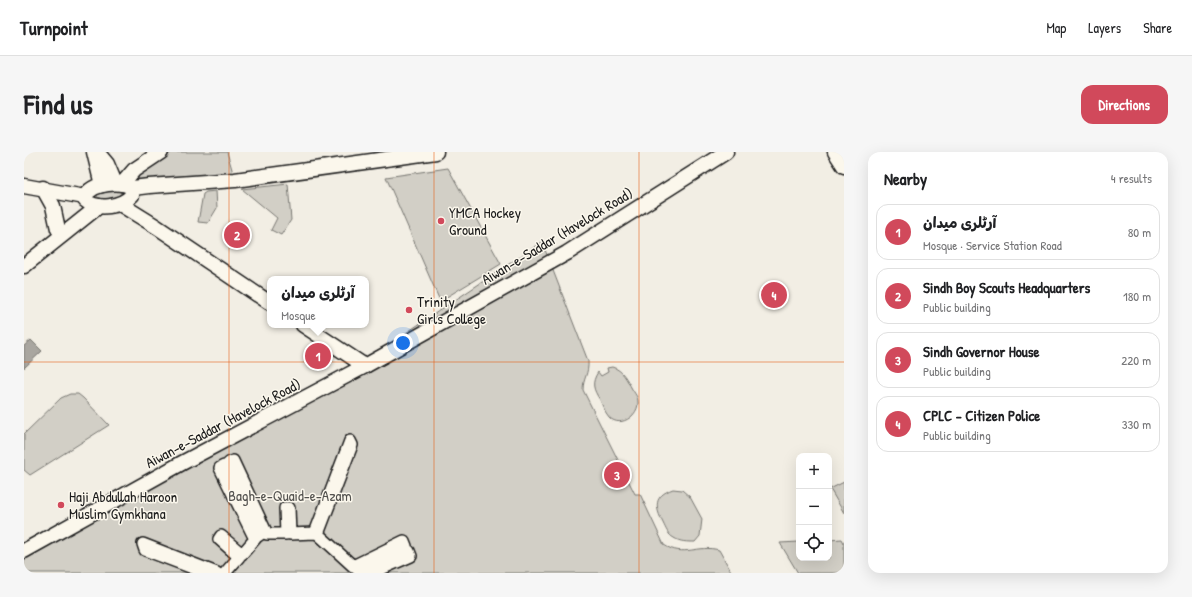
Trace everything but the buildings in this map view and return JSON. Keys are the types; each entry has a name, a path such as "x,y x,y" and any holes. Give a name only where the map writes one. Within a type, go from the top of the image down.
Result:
{"main road":[{"path":"96,152 107,164 120,190 157,227 267,301"},
{"path":"24,186 42,188 91,202 113,205 120,190 134,170 161,152"},
{"path":"91,202 89,191 120,190 150,195 188,184 250,178 436,152"},
{"name":"Aiwan-e-Saddar (Havelock Road)","path":"24,551 182,463 365,366 567,252 726,152"},
{"path":"834,152 844,165"},
{"path":"839,152 844,165"},
{"path":"42,188 53,206 58,229"},
{"path":"24,256 91,202"},
{"path":"24,266 91,202"},
{"path":"308,328 365,366"}],"street":[{"path":"225,573 239,557 219,539 221,536 242,554 255,539 220,468 224,466 258,536 261,534 262,530 229,463 233,461 267,534 286,534 285,508 289,508 290,534 315,533 350,441 352,445 318,534 353,566 404,541 406,546 360,567 358,570 362,573 409,551 411,556 372,573"},
{"path":"206,573 145,550 142,544 217,573"}],"green space":[{"path":"172,152 227,152 235,180 142,192 137,172"},
{"name":"YMCA Hockey Ground","path":"448,168 501,264 440,301 386,177"},
{"path":"288,184 291,220 281,235 271,230 277,218 242,189"},
{"path":"119,189 121,194 114,199 100,200 96,195 98,192"},
{"path":"216,191 217,208 208,223 198,222 203,194 206,192"},
{"name":"Bagh-e-Quaid-e-Azam","path":"542,242 588,361 588,369 583,390 635,494 640,494 664,545 671,549 685,551 704,549 719,550 732,573 24,573 24,551 322,389"},
{"path":"612,367 619,370 624,376 637,397 637,409 630,418 625,421 614,421 609,417 596,393 594,386 594,379 598,372 601,376 608,372 607,368"},
{"path":"70,394 78,394 109,425 30,475 24,470 24,434 61,398"},
{"path":"844,482 844,513 832,492 832,488"},
{"path":"673,489 682,490 690,497 702,519 700,536 695,542 681,541 672,537 667,532 660,517 657,507 659,499 666,492"},
{"path":"842,539 844,543 844,573 798,573 780,543 796,542 796,561 832,561 832,540"}],"shaded area":[{"path":"31,340 42,351 24,368 24,346"}],"place":[{"name":"YMCA Hockey Ground","path":"441,221"},
{"name":"Sindh Boy Scouts Headquarters","path":"237,235"},
{"name":"CPLC - Citizen Police","path":"774,295"},
{"name":"Trinity Girls College","path":"409,310"},
{"name":"آرٹلری میدان","path":"318,356"},
{"name":"Sindh Governor House","path":"617,475"},
{"name":"Haji Abdullah Haroon Muslim Gymkhana","path":"61,505"}]}
